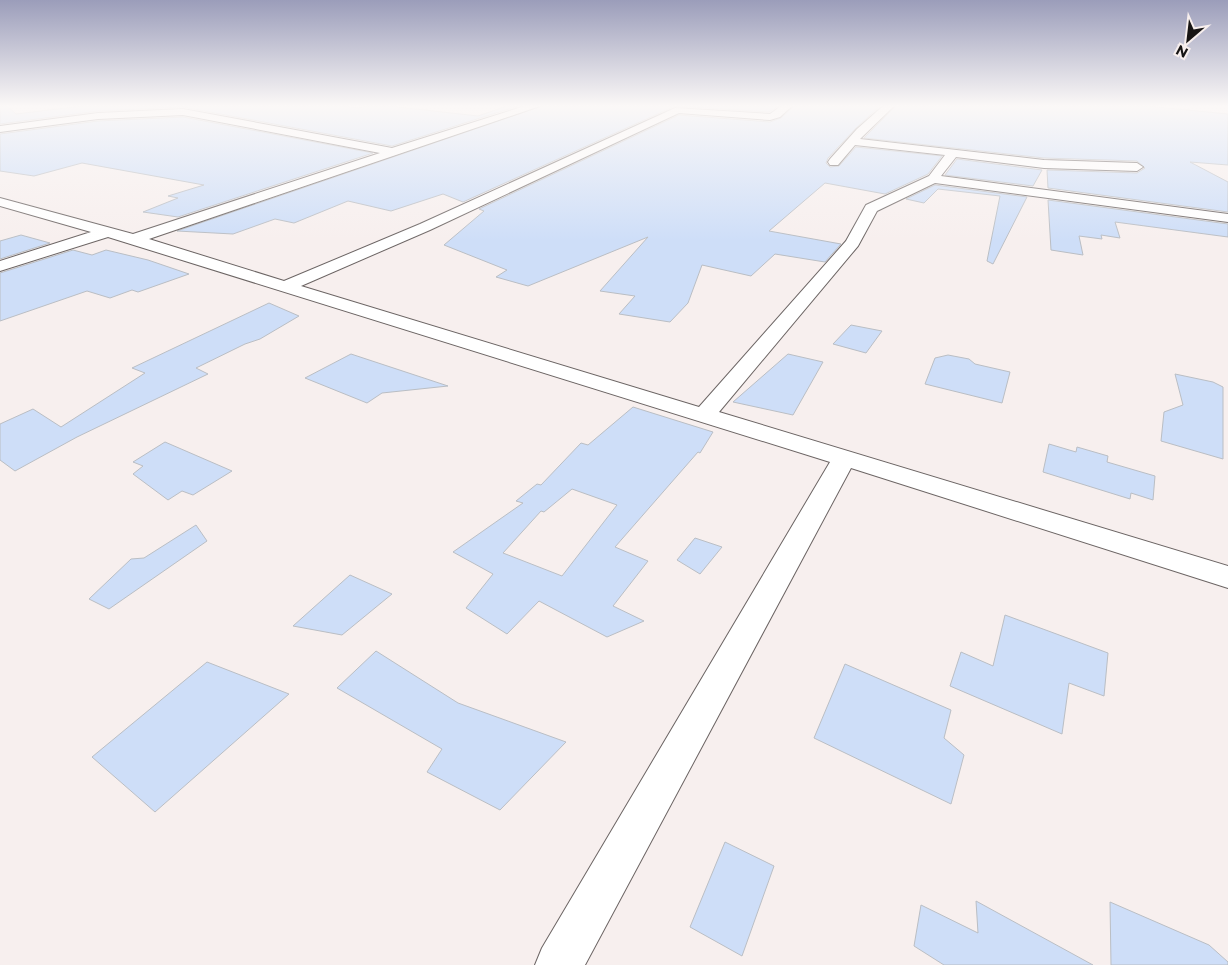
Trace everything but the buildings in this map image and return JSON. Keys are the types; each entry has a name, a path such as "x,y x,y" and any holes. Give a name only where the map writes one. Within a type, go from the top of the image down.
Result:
{"street":[{"path":"387,151 392,152"},
{"path":"134,239 395,151"},
{"path":"284,287 425,227 591,151"},
{"path":"834,162 843,151"},
{"path":"936,151 1044,164 1137,167"},
{"path":"704,415 853,243 871,208 933,179 953,153"},
{"path":"933,179 1228,218"},
{"path":"0,202 134,239 284,287 845,457 1228,577"},
{"path":"0,266 107,232"},
{"path":"559,965 845,457"}]}
